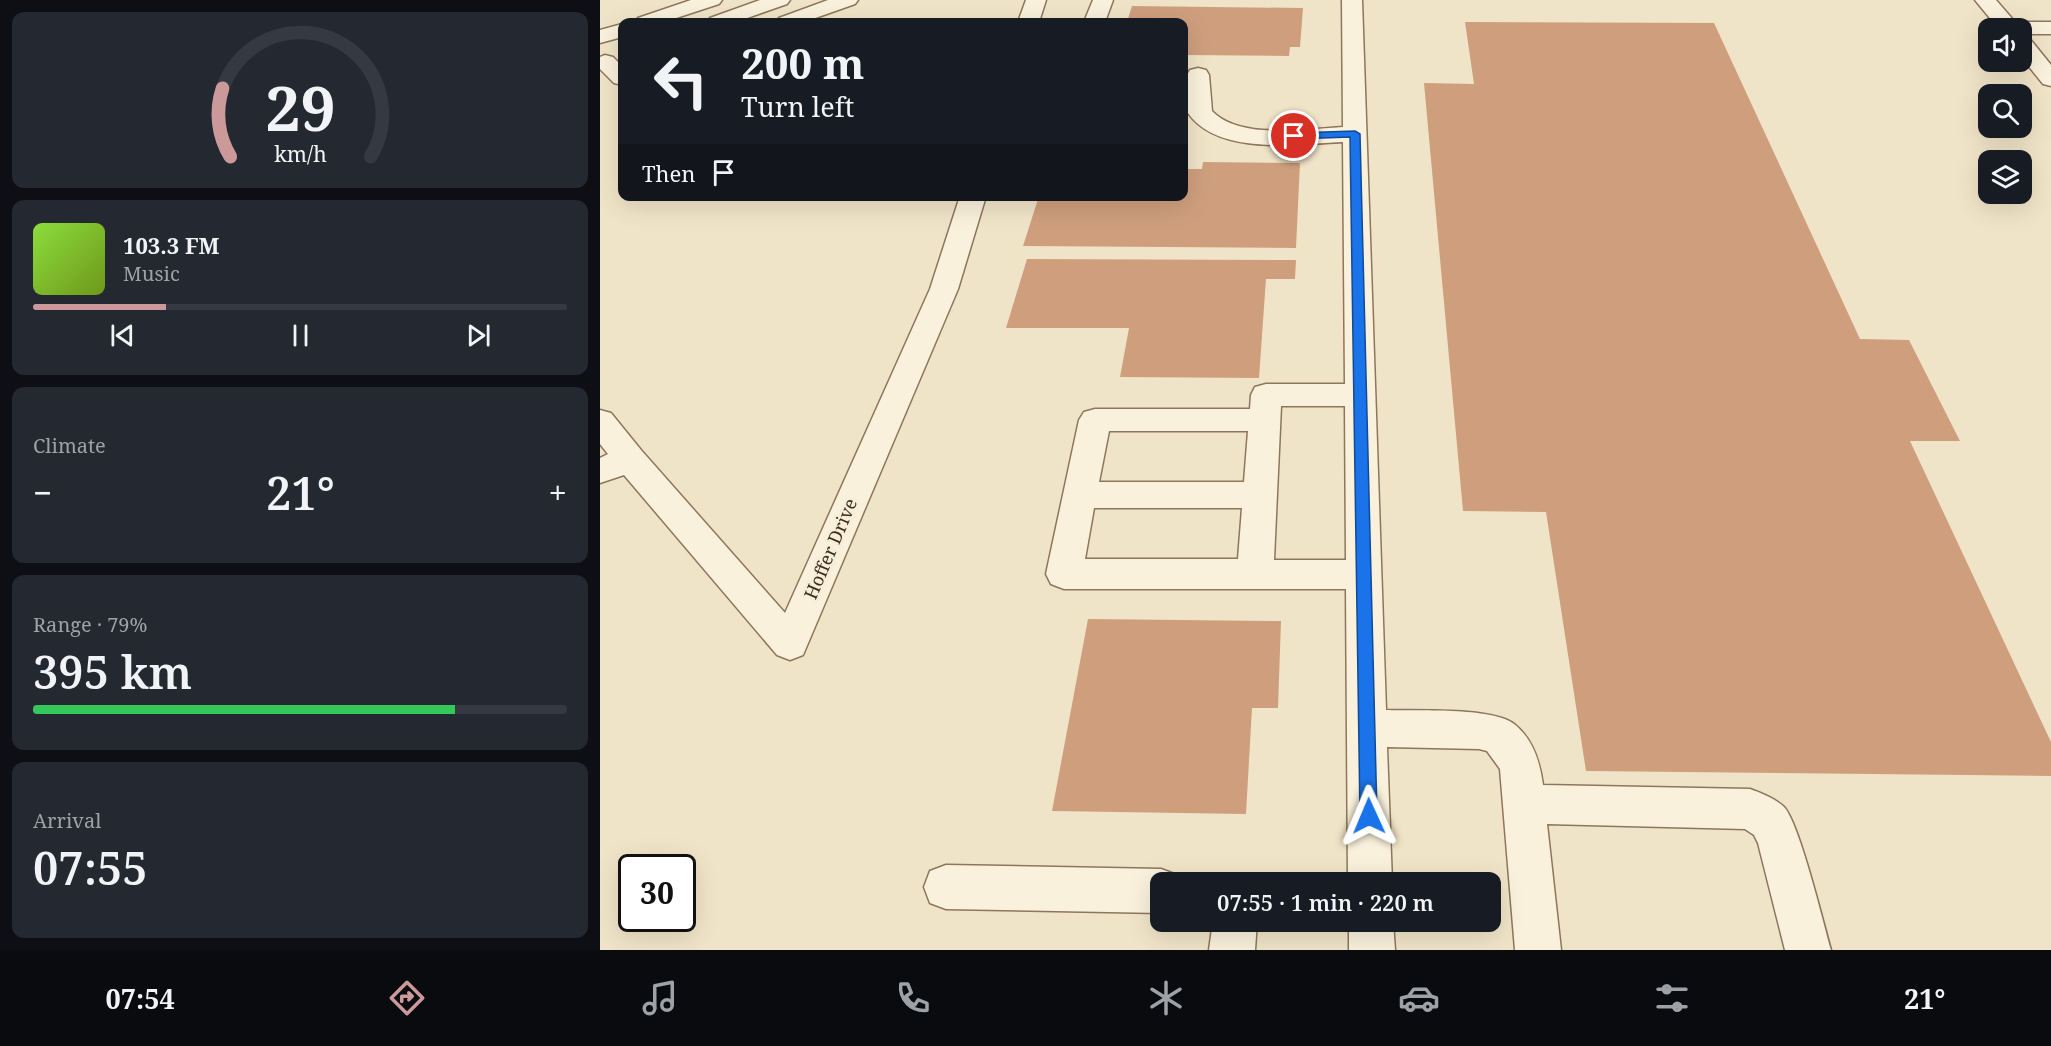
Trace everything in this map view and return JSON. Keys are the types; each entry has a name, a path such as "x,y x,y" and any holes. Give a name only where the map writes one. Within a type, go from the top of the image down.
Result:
{"street":[{"path":"657,18 712,0"},
{"path":"728,18 780,0"},
{"path":"797,18 848,0"},
{"path":"1030,18 1036,0"},
{"path":"1096,18 1103,0"},
{"path":"1352,0 1370,872"},
{"path":"1985,0 2000,18"},
{"path":"2032,28 2051,28"},
{"path":"600,38 618,31"},
{"path":"2032,56 2051,79"},
{"path":"609,60 618,74"},
{"path":"1198,75 1200,112 1216,128 1234,133 1273,136 1355,134"},
{"path":"600,90 618,82"},
{"name":"Hoffer Drive","path":"614,465 790,644 944,289 972,201"},
{"path":"1255,574 1266,395 1360,395"},
{"path":"1264,420 1095,420 1064,574 1364,575"},
{"path":"600,421 614,465"},
{"path":"1080,495 1260,495"},
{"path":"1367,728 1479,731 1499,736 1520,763 1538,950"},
{"path":"1524,804 1750,810 1770,821 1779,843 1808,950"},
{"path":"946,887 1150,891"},
{"path":"1232,950 1234,932"},
{"path":"1371,932 1371,950"}],"building":[{"path":"1132,6 1303,8 1300,47 1290,47 1289,56 1188,55 1188,18 1128,18"},
{"path":"1465,22 1714,23 1860,339 1909,340 1960,441 1910,441 2051,742 2051,776 1586,771 1546,512 1463,511 1424,83 1474,84"},
{"path":"1203,162 1300,163 1296,248 1023,246 1037,201 1188,201 1188,169 1202,169"},
{"path":"1027,259 1296,260 1295,279 1266,279 1259,378 1120,377 1129,328 1006,328"},
{"path":"1088,619 1281,621 1278,708 1252,708 1246,814 1052,811"}],"route":[{"path":"1294,136 1355,134 1369,816"}]}
